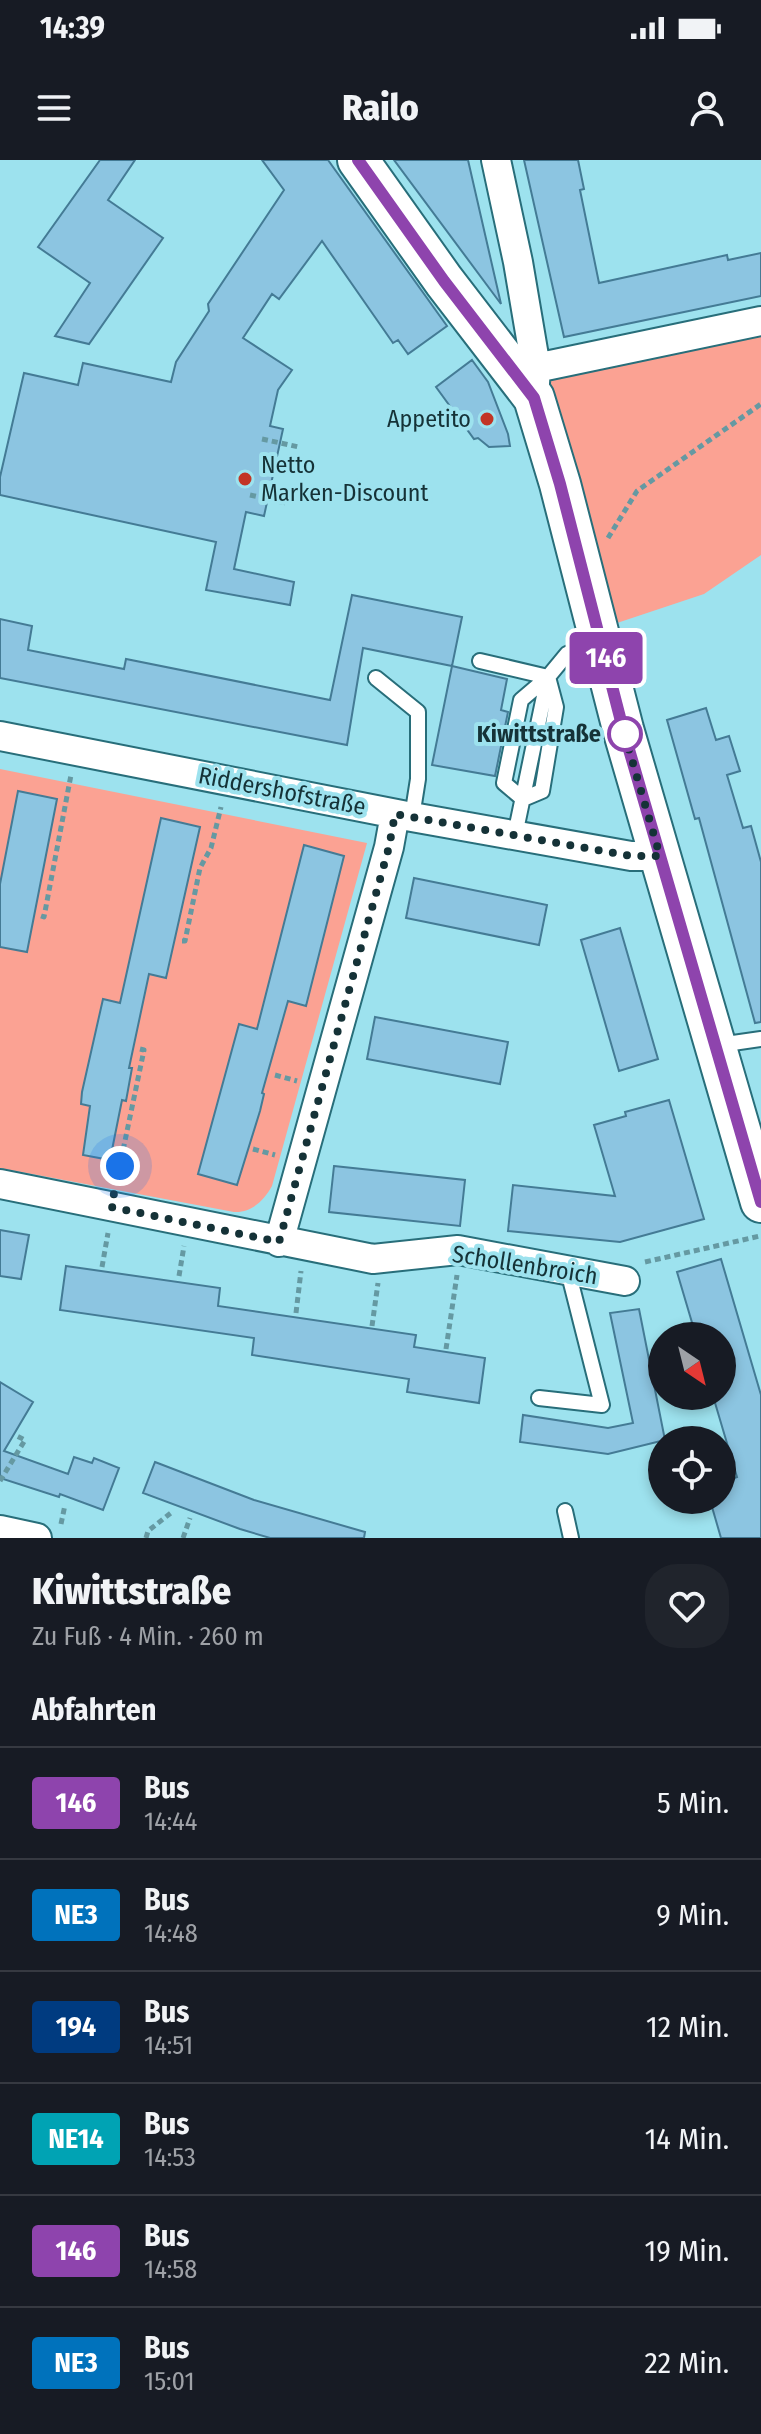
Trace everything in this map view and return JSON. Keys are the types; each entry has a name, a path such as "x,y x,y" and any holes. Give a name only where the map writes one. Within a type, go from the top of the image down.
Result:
{"main road":[{"path":"358,160 444,281 535,383 623,729 758,1182"}],"street":[{"path":"496,160 518,262 535,383 761,321"},
{"name":"Riddershofstraße","path":"0,736 403,815 631,856 660,856"},
{"path":"292,1244 389,847 403,815"},
{"name":"Schollenbroich","path":"0,1184 292,1244 378,1258 458,1250 625,1281"},
{"path":"0,1530 37,1538"}],"lane":[{"path":"523,799 504,783 521,700 548,677 567,654 602,640"},
{"path":"480,661 548,677"},
{"path":"515,835 548,677"},
{"path":"376,678 418,712 418,779 403,815"},
{"path":"715,1045 761,1039"},
{"path":"539,1398 602,1405 568,1271"},
{"path":"565,1511 571,1538"}],"path":[{"path":"637,491 761,404"},
{"path":"262,439 299,447"},
{"path":"250,495 286,503"},
{"path":"41,916 44,917 75,751"},
{"path":"182,941 185,941 200,868 211,848 227,780"},
{"path":"102,1267 111,1207 144,1050 140,1049"},
{"path":"625,1281 626,1267 761,1236"},
{"path":"292,1244 296,1313"},
{"path":"446,1349 458,1250"},
{"path":"372,1326 379,1274 378,1258"},
{"path":"0,1481 25,1440 17,1436"},
{"path":"9,1448 17,1453"},
{"path":"146,1538 148,1531 172,1512"},
{"path":"183,1538 190,1518"}],"shaded area":[{"path":"761,324 761,555 704,594 605,627 539,369"},
{"path":"0,769 367,843 272,1186 252,1208 234,1212 0,1168"}],"building":[{"path":"100,160 135,160 108,200 163,238 89,344 55,336 90,283 38,247"},
{"path":"262,160 328,160 447,326 408,354 398,340 393,343 322,241 279,299 272,294 243,338 292,370 278,390 270,426 283,429 264,516 246,512 234,569 294,582 290,605 206,590 216,542 0,495 0,477 24,373 78,385 83,363 171,382 176,362 209,311 208,304 284,190"},
{"path":"394,160 468,160 501,304"},
{"path":"524,160 578,160 584,189 580,190 599,283 727,255 728,260 761,253 761,296 564,337"},
{"path":"472,360 488,382 510,446 489,447 478,438 474,439 436,387"},
{"path":"352,595 462,617 452,666 363,648 347,745 0,678 0,619 32,626 28,650 124,669 126,659 330,700"},
{"path":"452,666 507,679 501,710 508,712 495,776 432,765"},
{"path":"706,708 716,740 729,736 740,771 727,775 743,828 751,826 761,862 761,1022 755,1023 699,818 695,819 667,720"},
{"path":"18,791 57,799 27,952 0,947 0,884"},
{"path":"161,818 200,827 166,978 149,974 129,1068 132,1068 126,1101 122,1100 110,1160 83,1155 90,1106 81,1104 82,1092 103,999 120,1003"},
{"path":"304,845 344,856 306,1006 288,1001 237,1185 198,1174 239,1024 257,1029"},
{"path":"414,878 547,905 539,945 406,918"},
{"path":"620,928 658,1059 619,1071 581,940"},
{"path":"375,1017 508,1042 500,1084 367,1059"},
{"path":"669,1100 704,1219 620,1242 508,1231 513,1185 615,1196 594,1125 626,1116 625,1112"},
{"path":"334,1166 465,1180 460,1226 329,1212"},
{"path":"0,1230 29,1235 21,1279 0,1276"},
{"path":"721,1259 761,1395 761,1538 721,1538 714,1514 736,1514 736,1426 722,1426 717,1410 736,1410 736,1322 692,1322 677,1272"},
{"path":"66,1266 220,1288 218,1306 416,1335 414,1347 485,1358 479,1403 407,1392 409,1379 252,1355 254,1338 60,1310"},
{"path":"639,1309 648,1354 648,1410 659,1410 662,1426 648,1426 648,1444 608,1454 520,1442 523,1415 608,1428 633,1423 610,1313"},
{"path":"0,1382 33,1402 4,1451 68,1474 74,1457 92,1463 94,1458 119,1468 103,1510 60,1494 59,1497 0,1478"},
{"path":"155,1462 254,1500 365,1532 364,1538 270,1538 240,1529 143,1493"}],"bus line":[{"name":"146","path":"358,160 444,281 534,398 572,525 623,729 761,1202"}],"place":[{"name":"Appetito","path":"487,419"},
{"name":"Netto Marken-Discount","path":"245,479"},
{"name":"Kiwittstraße","path":"625,734"}],"route":[{"path":"120,1166 111,1207 279,1242 389,847 395,814 631,856 660,856 623,729 625,734"}]}
